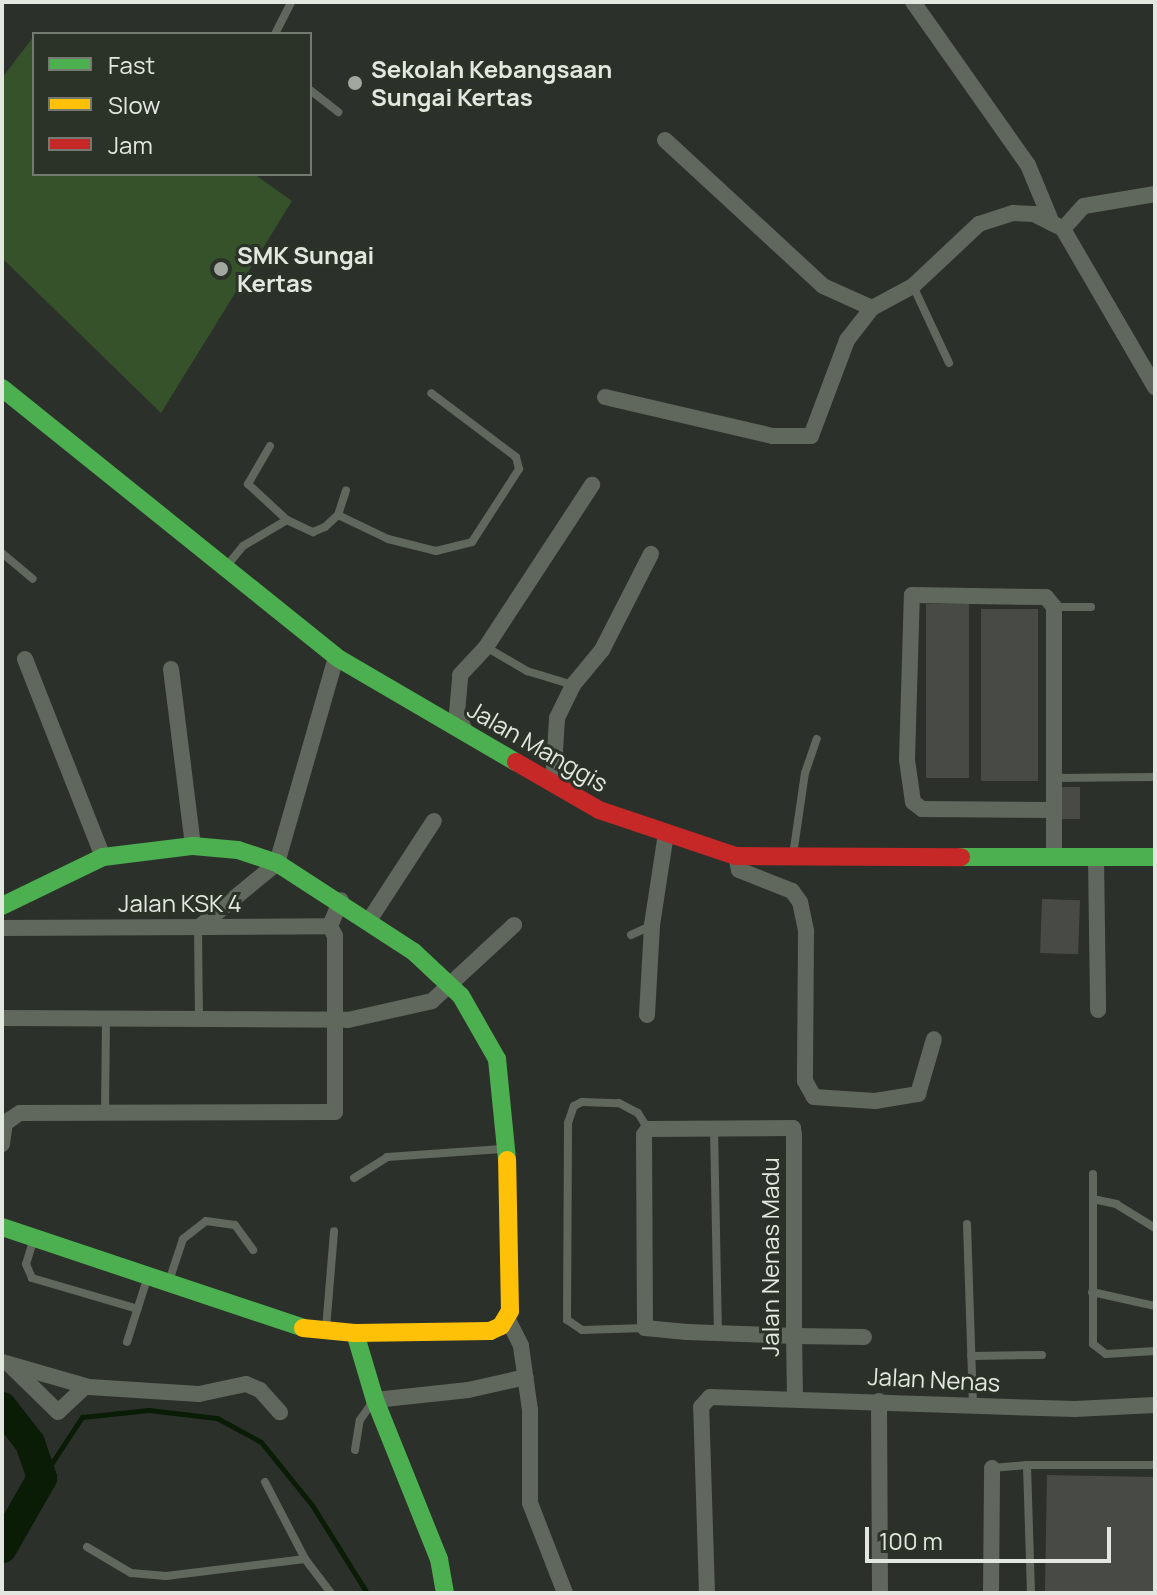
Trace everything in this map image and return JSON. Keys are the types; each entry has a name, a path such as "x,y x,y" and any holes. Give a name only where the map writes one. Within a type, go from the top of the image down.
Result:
{"street":[{"path":"913,2 1028,165 1058,226 1155,387"},
{"path":"665,140 823,286 872,308"},
{"path":"1058,226 1084,206 1155,194"},
{"path":"605,397 773,436 811,436 847,340 872,308 913,286 987,220 1013,213 1058,226"},
{"name":"Jalan Manggis","path":"2,388 336,657 599,810 736,856 1155,857"},
{"path":"466,733 455,694 460,675 486,647 592,485"},
{"path":"553,784 554,730 573,685 602,650 651,554"},
{"path":"1054,810 922,809 909,789 907,760 912,595 1046,597 1054,607 1054,778 1054,810 1054,858"},
{"path":"198,928 277,863 336,657"},
{"path":"25,659 103,857"},
{"path":"171,669 193,846"},
{"path":"370,919 434,821"},
{"path":"647,1015 652,925 666,833"},
{"path":"2,906 103,857 193,846 238,850 277,863 370,919 451,986 475,1015 497,1059 505,1149 507,1318 521,1346 526,1377 534,1473 530,1503 565,1593"},
{"path":"736,856 739,870 792,891 800,902 806,931 805,1081 814,1097 875,1101 918,1094 934,1039"},
{"path":"1096,858 1098,1010"},
{"path":"2,1144 11,1116 327,1115 338,1104 335,936 330,926 341,900"},
{"path":"2,1018 336,1020 432,1001 514,925"},
{"name":"Jalan KSK 4","path":"2,928 330,926"},
{"name":"Jalan Nenas Madu","path":"648,1129 714,1126 793,1128 795,1397"},
{"path":"648,1129 644,1135 645,1328 864,1337"},
{"path":"2,1227 169,1281 296,1327 355,1333 490,1331 507,1318"},
{"path":"355,1333 375,1400 439,1559 445,1593"},
{"path":"6,1363 58,1412 85,1387"},
{"path":"6,1363 85,1387 199,1394 246,1384 260,1390 280,1412"},
{"path":"375,1400 468,1390 526,1377"},
{"name":"Jalan Nenas","path":"707,1593 701,1407 710,1397 795,1397 1075,1409 1155,1405"},
{"path":"879,1401 880,1593"},
{"path":"991,1593 992,1468"}],"lane":[{"path":"276,32 291,2"},
{"path":"312,92 338,112"},
{"path":"913,286 949,363"},
{"path":"338,515 388,539 436,551 472,542 519,469 516,457 431,393"},
{"path":"270,446 248,484 287,520 313,532 338,515 346,490"},
{"path":"226,567 243,546 287,520"},
{"path":"2,553 33,579"},
{"path":"1054,607 1091,607"},
{"path":"486,647 527,671 573,685"},
{"path":"793,856 805,773 817,739"},
{"path":"1054,778 1155,777"},
{"path":"631,935 652,925"},
{"path":"198,928 199,1020"},
{"path":"105,1114 106,1019"},
{"path":"645,1328 582,1330 567,1320 568,1123 574,1106 582,1102 619,1103 638,1113 648,1129"},
{"path":"714,1126 718,1333"},
{"path":"354,1178 387,1157 505,1149"},
{"path":"1093,1174 1093,1344 1106,1354 1155,1351"},
{"path":"1093,1199 1116,1204 1155,1228"},
{"path":"169,1281 183,1239 206,1221 235,1225 253,1250"},
{"path":"967,1224 973,1405"},
{"path":"326,1329 334,1231"},
{"path":"34,1237 26,1264 32,1278 138,1309"},
{"path":"127,1342 148,1275"},
{"path":"1092,1292 1155,1306"},
{"path":"971,1356 1042,1355"},
{"path":"355,1450 360,1420 375,1400"},
{"path":"1027,1465 1031,1593"},
{"path":"992,1468 1155,1465"},
{"path":"265,1482 305,1559 331,1593"},
{"path":"87,1547 131,1573 166,1576 305,1559"}],"green space":[{"path":"32,39 32,176 257,176 292,201 161,413 2,258 2,78"}],"building":[{"path":"926,604 969,604 969,778 926,778"},
{"path":"981,609 1038,609 1038,781 981,781"},
{"path":"1059,787 1080,787 1080,819 1059,819"},
{"path":"1042,899 1080,900 1078,954 1040,953"},
{"path":"1047,1475 1155,1477 1153,1593 1045,1593"}],"waterway":[{"path":"2,1407 30,1443 42,1478 2,1548"},
{"path":"42,1478 82,1417 149,1410 217,1418 261,1442 312,1505 367,1593"}],"traffic: fast":[{"path":"2,388 336,657 516,762"},
{"path":"2,906 103,857 193,846 238,850 277,863 414,952 461,996 497,1059 507,1160"},
{"path":"961,857 1155,857"},
{"path":"2,1227 303,1328"},
{"path":"355,1333 375,1400 439,1559 445,1593"}],"traffic: slow":[{"path":"303,1328 355,1333 490,1331 501,1326 510,1311 507,1160"}],"traffic: jam":[{"path":"516,762 599,810 736,856 961,857"}],"place":[{"name":"Sekolah Kebangsaan Sungai Kertas","path":"355,83"},
{"name":"SMK Sungai Kertas","path":"221,269"}]}
